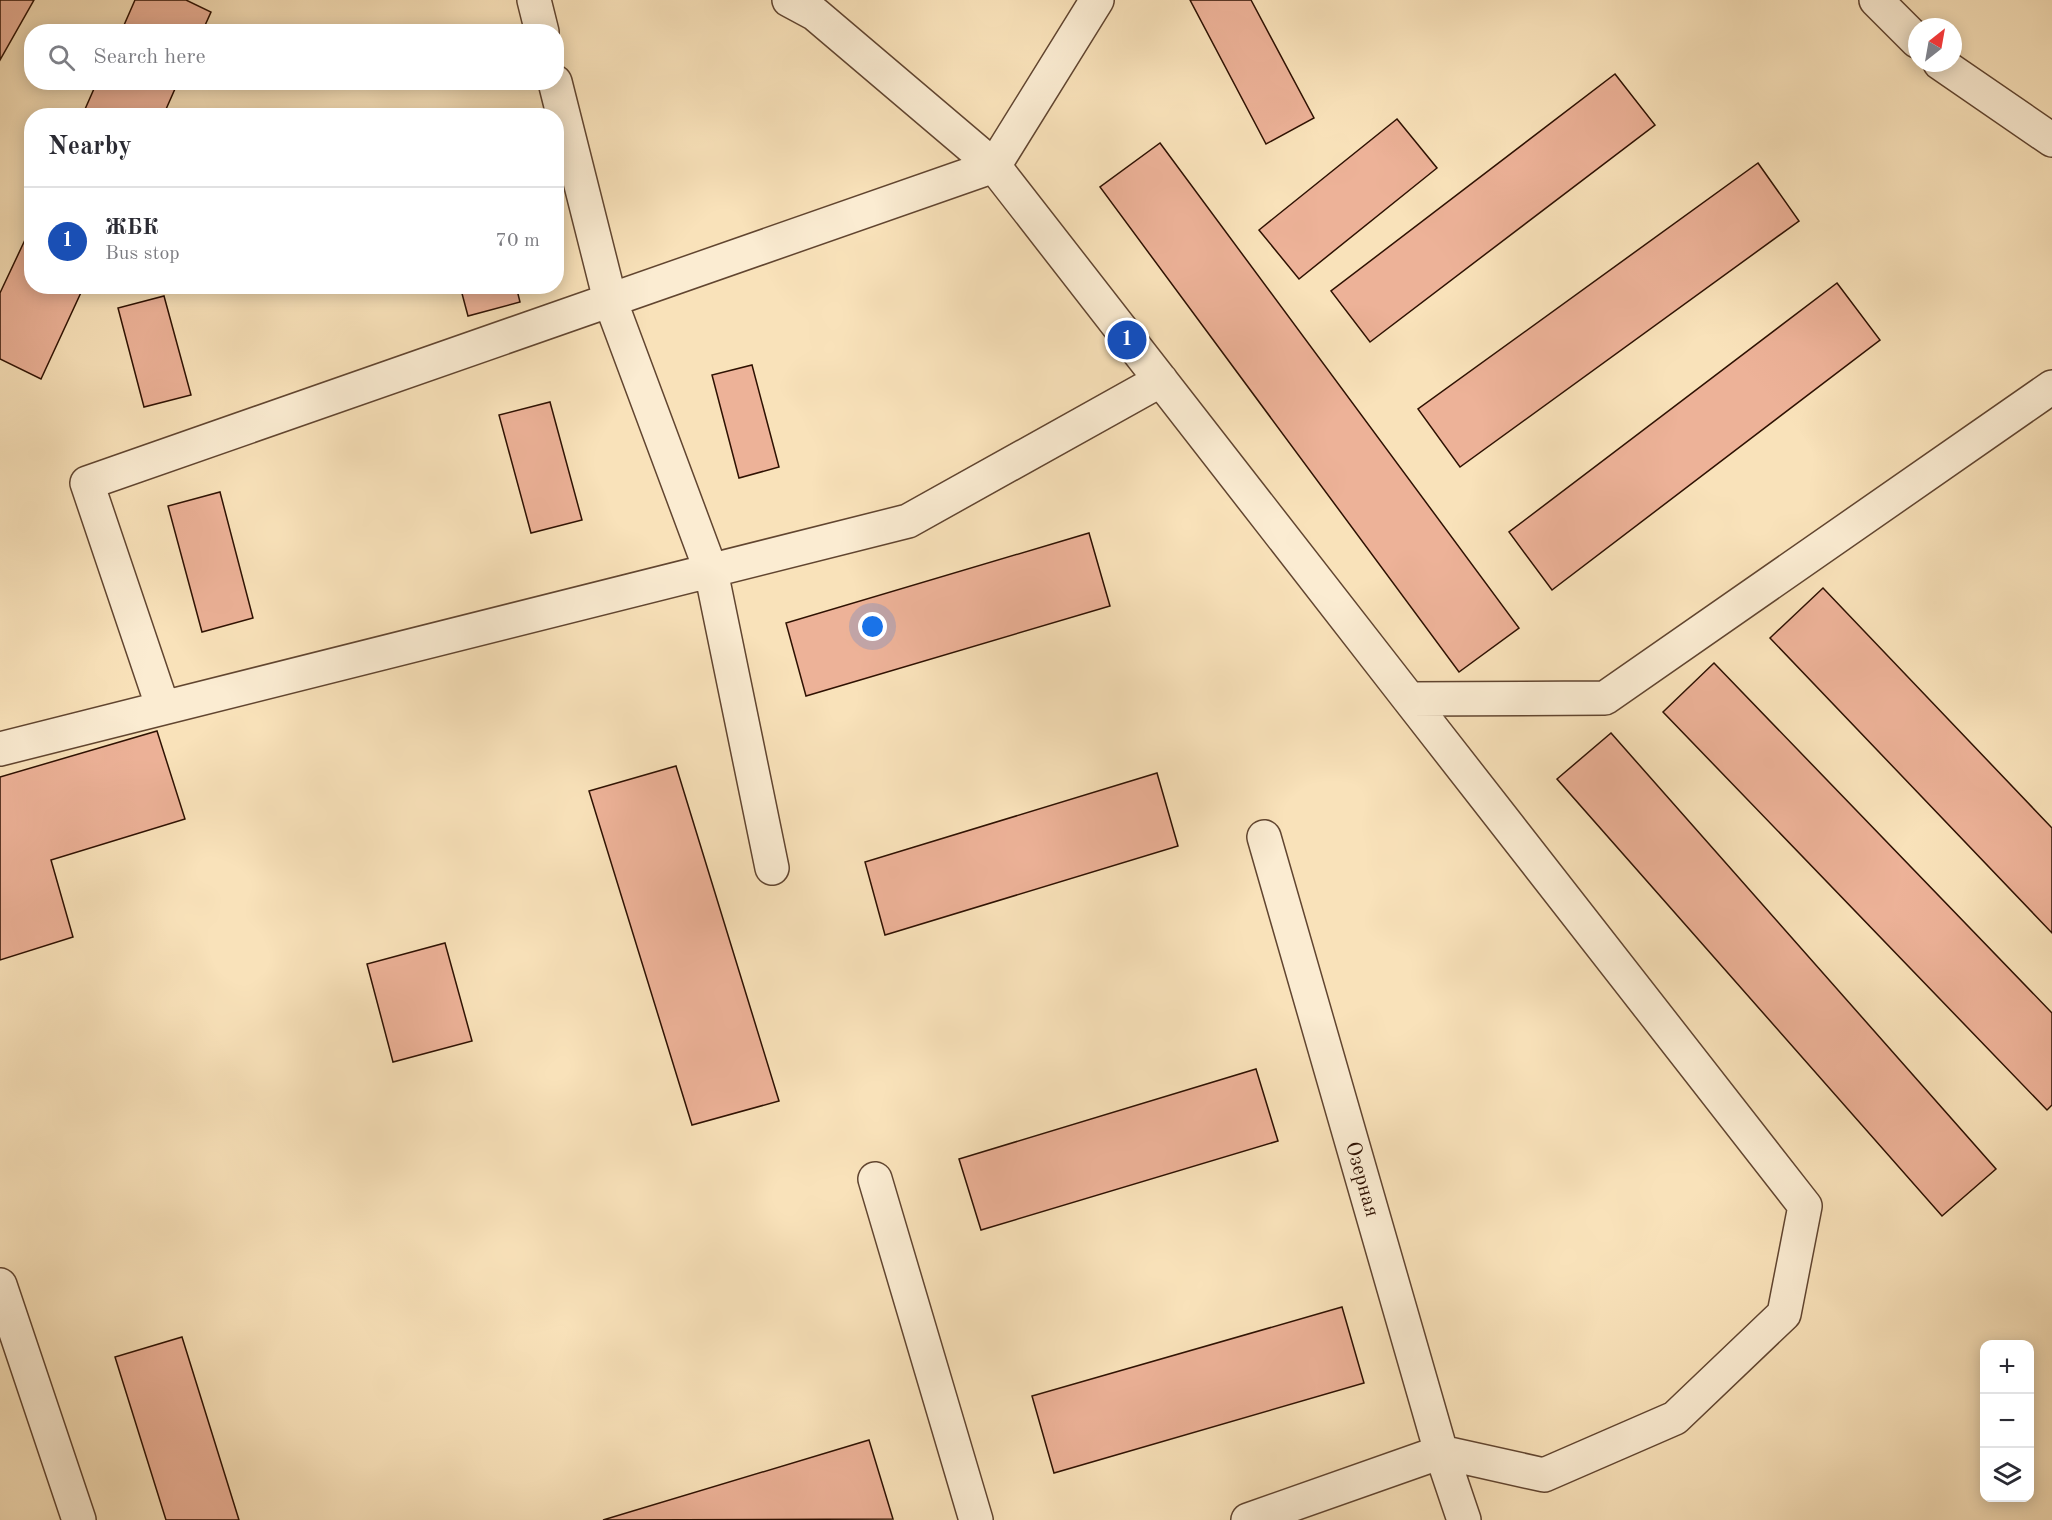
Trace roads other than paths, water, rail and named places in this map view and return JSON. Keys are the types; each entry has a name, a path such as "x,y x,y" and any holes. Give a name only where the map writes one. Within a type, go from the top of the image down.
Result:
{"street":[{"path":"534,0 540,24"},
{"path":"163,708 87,483 994,166 1097,0"},
{"path":"1876,0 1908,32"},
{"path":"806,5 994,166 1805,1206 1784,1314 1675,1418 1544,1475 1442,1452 1248,1520"},
{"path":"1953,72 2052,140"},
{"path":"556,90 558,108"},
{"path":"564,135 610,300 711,571 772,868"},
{"path":"0,749 908,521 1161,380"},
{"path":"1409,699 1605,698 2052,387"},
{"name":"Озерная","path":"1264,837 1442,1452 1464,1520"},
{"path":"875,1179 976,1520"},
{"path":"0,1286 79,1520"}],"place":[{"name":"ЖБК","path":"1127,340"}]}
